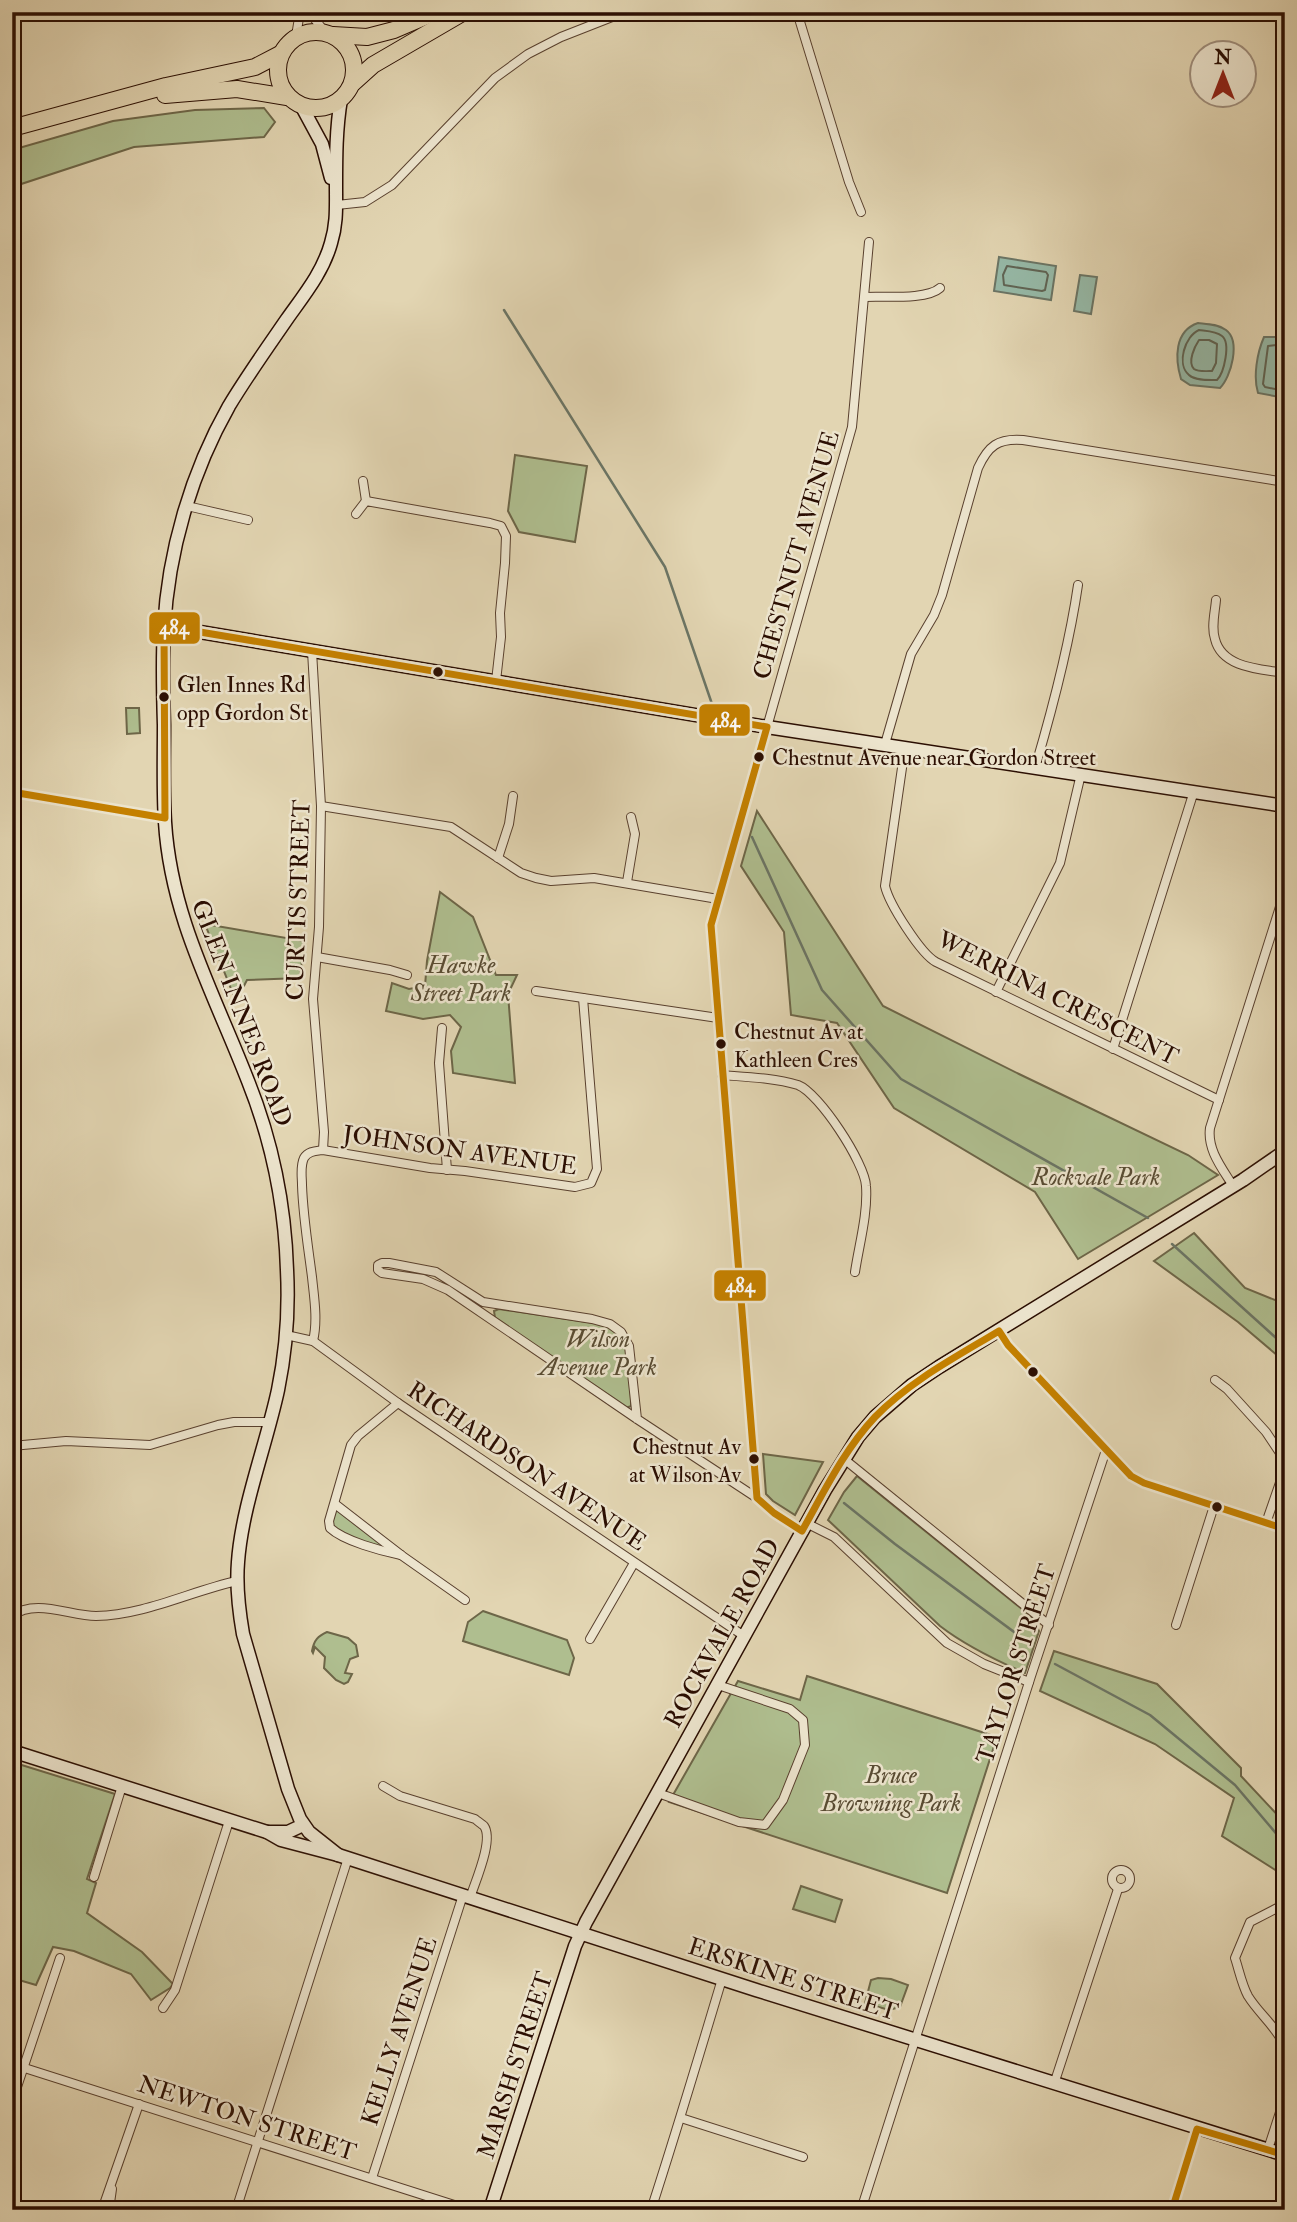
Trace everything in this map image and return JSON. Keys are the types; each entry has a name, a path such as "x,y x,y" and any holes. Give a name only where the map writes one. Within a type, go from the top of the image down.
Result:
{"highway":[{"path":"287,97 279,84 277,69 280,54 296,36 310,32 367,37 394,30 436,12"},
{"path":"125,98 237,89 287,97 302,107 316,109 330,106 341,99 353,83 373,65 464,12"},
{"path":"329,34 347,47 354,64 353,83"},
{"path":"12,128 166,86 255,67 280,54"}],"street":[{"path":"12,17 28,12"},
{"path":"296,36 300,12"},
{"path":"309,12 329,34"},
{"path":"336,200 365,202 392,185 495,78 528,54 561,37 612,17 634,12"},
{"path":"797,12 849,182 861,212"},
{"name":"GLEN INNES ROAD","path":"341,99 336,128 333,237 324,264 250,372 227,410 199,468 174,559 164,626 165,818 172,879 178,907 192,946 249,1083 270,1148 286,1244 288,1300 278,1388 244,1524 238,1561 237,1581 243,1634 288,1789 306,1829 343,1857"},
{"name":"GLEN INNES ROAD","path":"302,107 322,144 336,200"},
{"name":"CHESTNUT AVENUE","path":"757,1498 711,925 852,427 869,242"},
{"path":"865,297 926,295 940,288"},
{"path":"885,744 911,654 934,615 942,595 978,468 984,453 993,445 1011,439 1023,440 1285,482"},
{"path":"356,514 366,501 363,481"},
{"path":"366,501 501,526 506,536 496,681"},
{"path":"187,506 248,520"},
{"path":"1035,768 1060,681 1078,584"},
{"path":"1216,600 1213,626 1222,654 1250,667 1285,673"},
{"path":"164,626 767,727 1285,806"},
{"name":"CURTIS STREET","path":"312,651 321,806 317,957 313,999 324,1132 323,1150"},
{"name":"WERRINA CRESCENT","path":"905,747 885,875 886,893 923,952 929,958 996,992 1219,1100"},
{"path":"996,992 1060,863 1081,774"},
{"path":"1113,1049 1194,791"},
{"path":"12,792 165,818"},
{"path":"498,858 509,824 513,796"},
{"path":"321,806 451,827 521,873 536,878 551,881 594,878 718,899"},
{"path":"627,882 635,834 631,817"},
{"path":"1233,1185 1218,1163 1209,1138 1285,891"},
{"path":"317,957 407,975"},
{"path":"536,991 718,1018"},
{"name":"JOHNSON AVENUE","path":"323,1150 355,1157 575,1187 591,1183 597,1169 583,998"},
{"path":"442,1028 439,1063 447,1170"},
{"path":"722,1076 766,1079 797,1085 815,1096 829,1115 857,1160 866,1184 855,1272"},
{"path":"313,1341 314,1298 303,1211 302,1170 306,1155 323,1150"},
{"name":"ROCKVALE ROAD","path":"580,1934 804,1527 844,1459 876,1417 912,1385 1285,1151"},
{"path":"414,1272 450,1286 480,1306 637,1419 757,1498 774,1513 834,1537 947,1643 984,1664 1029,1682"},
{"path":"480,1306 592,1319 617,1328 629,1346 637,1419"},
{"path":"999,1331 1008,1345 1131,1476 1144,1483 1285,1529"},
{"name":"RICHARDSON AVENUE","path":"286,1335 313,1341 398,1403 744,1636"},
{"path":"1215,1380 1227,1388 1266,1432 1280,1453 1282,1477 1266,1523"},
{"path":"398,1403 351,1445 329,1521 330,1528 335,1533 401,1555"},
{"path":"12,1446 66,1441 150,1445 218,1425 270,1422"},
{"name":"TAYLOR STREET","path":"860,2210 1106,1450"},
{"path":"844,1459 1049,1625"},
{"path":"335,1504 465,1600"},
{"path":"1176,1625 1214,1506"},
{"path":"590,1639 634,1563"},
{"path":"12,1616 32,1608 92,1616 117,1615 237,1581"},
{"path":"658,1793 739,1822 765,1825 783,1800 804,1745 803,1720 790,1709 718,1685"},
{"name":"ERSKINE STREET","path":"12,1751 267,1832 306,1829"},
{"path":"94,1877 122,1786"},
{"name":"KELLY AVENUE","path":"372,2178 466,1897 487,1844 487,1834 475,1819 400,1796 383,1786"},
{"path":"163,2008 175,1990 229,1821"},
{"path":"289,1843 306,1829"},
{"name":"ERSKINE STREET","path":"267,1832 276,1839 343,1857 1285,2155"},
{"path":"236,2210 343,1857"},
{"path":"1054,2084 1118,1889"},
{"path":"1281,1906 1250,1922 1235,1958 1248,1996 1276,2031 1285,2047"},
{"name":"MARSH STREET","path":"491,2210 580,1934"},
{"path":"12,2102 60,1958"},
{"path":"651,2210 722,1979"},
{"name":"NEWTON STREET","path":"12,2064 470,2210"},
{"path":"1268,2149 1285,2097"},
{"path":"102,2210 139,2104"},
{"path":"681,2118 803,2157"},
{"path":"1172,2210 1198,2129"},
{"path":"109,2210 113,2182"}],"green space":[{"path":"264,108 275,122 264,137 134,147 12,187 12,150 113,121 195,110"},
{"path":"515,455 587,466 575,542 519,532 508,511"},
{"path":"126,708 139,708 140,733 127,734"},
{"name":"Rockvale Park","path":"757,811 883,1006 1188,1155 1218,1175 1078,1259 1035,1192 894,1108 837,1023 791,1015 784,932 741,866"},
{"name":"Hawke Street Park","path":"440,892 473,917 496,975 517,975 508,994 515,1083 453,1073 451,1051 461,1027 450,1015 423,1019 386,1011 392,983 409,989 425,986"},
{"path":"205,924 304,941 300,978 247,980 236,1001"},
{"path":"1194,1233 1245,1288 1285,1304 1285,1362 1238,1322 1154,1261"},
{"name":"Wilson Avenue Park","path":"499,1309 599,1324 615,1330 627,1354 631,1406 626,1408 495,1318 494,1311"},
{"path":"763,1454 823,1462 795,1515 766,1494"},
{"path":"857,1476 1033,1618 1039,1631 1025,1673 981,1652 940,1626 828,1520"},
{"path":"335,1504 401,1555 343,1536 329,1521"},
{"path":"483,1611 567,1640 574,1658 569,1675 463,1641 468,1622"},
{"path":"327,1632 348,1638 356,1645 358,1656 350,1659 345,1673 352,1674 344,1684 324,1668 325,1657 315,1647 313,1653 312,1651 317,1639"},
{"path":"1054,1651 1157,1684 1241,1768 1241,1776 1285,1823 1285,1885 1280,1885 1280,1873 1222,1836 1234,1798 1155,1744 1040,1691"},
{"name":"Bruce Browning Park","path":"807,1676 997,1737 947,1893 669,1802 738,1681 800,1700"},
{"path":"12,1762 115,1794 87,1879 96,1883 87,1913 142,1952 173,1984 170,1988 151,2000 131,1974 74,1951 53,1947 36,1985 12,1978"},
{"path":"801,1886 842,1900 835,1922 793,1909"},
{"path":"878,1978 908,1985 900,2007 889,2010 865,2003 871,1980"}],"water":[{"path":"999,257 1056,266 1051,300 994,291"},
{"path":"1080,275 1097,277 1091,314 1074,311"},
{"path":"1198,323 1223,328 1233,342 1231,368 1220,388 1190,385 1181,379 1177,355 1180,339 1184,332"},
{"path":"1264,337 1285,337 1285,398 1258,393 1257,365"}],"waterway":[{"path":"504,310 665,567 712,704"},
{"path":"752,837 822,990 901,1079 1148,1218"},
{"path":"1172,1244 1285,1346"},
{"path":"844,1503 1029,1643"},
{"path":"1055,1664 1150,1715 1235,1785 1285,1844"}],"transit line":[{"name":"484","path":"12,792 165,818 164,626 767,727 711,925 757,1498 802,1531 844,1457 875,1417 918,1381 999,1331 1008,1345 1131,1476 1144,1483 1285,1529"},
{"name":"484","path":"1172,2210 1197,2129 1285,2155"}],"place":[{"name":"Glen Innes Rd opp Gordon St","path":"164,697"},
{"name":"Chestnut Avenue near Gordon Street","path":"759,757"},
{"name":"Chestnut Av at Kathleen Cres","path":"721,1044"},
{"name":"Chestnut Av at Wilson Av","path":"754,1459"}]}
